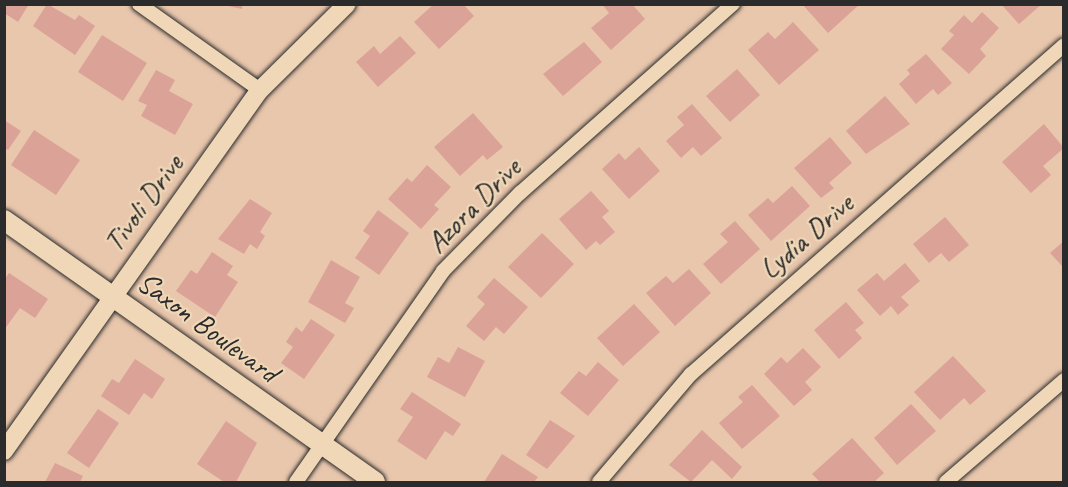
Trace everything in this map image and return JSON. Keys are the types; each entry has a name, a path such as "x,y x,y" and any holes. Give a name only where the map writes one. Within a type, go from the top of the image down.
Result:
{"main road":[{"name":"Saxon Boulevard","path":"4,220 112,295 321,447 375,483"}],"street":[{"path":"139,4 260,90"},
{"name":"Tivoli Drive","path":"4,451 112,295 260,90 347,4"},
{"name":"Azora Drive","path":"296,483 444,271 520,193 733,4"},
{"name":"Lydia Drive","path":"599,483 691,374 1064,45"},
{"path":"946,483 1064,380"}],"building":[{"path":"4,4 29,4 18,22 4,13"},
{"path":"47,4 75,20 79,15 95,26 75,55 33,26"},
{"path":"219,4 242,4 242,9"},
{"path":"434,4 463,4 474,16 439,49 414,22"},
{"path":"602,4 632,4 645,19 611,50 591,28 609,13"},
{"path":"802,4 860,4 828,33"},
{"path":"1001,4 1042,4 1019,24"},
{"path":"982,12 999,28 980,49 986,56 969,74 941,49 954,35 949,31 964,15 972,23"},
{"path":"793,22 819,50 779,85 748,50 768,32 775,39"},
{"path":"102,35 147,63 123,101 78,72"},
{"path":"400,36 416,53 378,87 356,62 374,46 380,54"},
{"path":"584,42 602,62 563,96 543,74"},
{"path":"926,54 952,83 938,95 933,89 916,104 899,84 910,74 907,70"},
{"path":"737,69 760,95 730,122 706,96"},
{"path":"156,70 175,80 169,91 193,104 175,135 141,116 147,105 138,101"},
{"path":"885,96 910,124 866,154 846,131"},
{"path":"692,104 722,138 701,156 693,147 681,158 666,141 684,125 677,117"},
{"path":"473,113 503,147 487,160 483,155 460,176 434,147"},
{"path":"4,120 21,131 8,150 4,148"},
{"path":"1044,124 1064,148 1043,166 1051,175 1031,193 1002,162"},
{"path":"34,130 80,160 56,195 11,165"},
{"path":"830,137 852,163 829,183 834,188 821,198 794,168"},
{"path":"639,147 660,171 629,199 602,169 619,153 625,160"},
{"path":"427,165 451,187 434,205 439,209 421,229 388,199 407,178 412,182"},
{"path":"792,186 810,206 771,241 748,215 768,198 773,203"},
{"path":"591,191 609,211 602,217 615,232 600,245 596,241 586,250 559,219"},
{"path":"250,199 272,213 260,232 265,236 257,249 250,244 244,254 218,239"},
{"path":"378,210 409,233 379,275 355,258 370,236 363,231"},
{"path":"945,217 969,245 949,262 941,253 929,263 913,244"},
{"path":"735,221 760,249 721,284 703,264 728,242 720,234"},
{"path":"542,233 574,264 541,298 508,267"},
{"path":"1064,241 1064,268 1050,253"},
{"path":"212,252 233,266 227,275 238,282 215,317 176,291 191,270 197,274"},
{"path":"331,260 360,277 345,303 354,308 345,323 308,302"},
{"path":"905,263 920,281 901,297 909,305 898,315 891,306 880,316 857,290 877,273 884,281"},
{"path":"689,269 711,293 675,326 646,293 666,276 673,283"},
{"path":"9,273 48,299 35,318 20,308 4,330 4,280"},
{"path":"494,278 528,307 504,334 496,327 484,341 466,326 485,304 477,297"},
{"path":"846,302 864,323 855,330 862,338 839,359 814,330"},
{"path":"634,304 660,332 623,366 597,338"},
{"path":"311,319 335,335 304,379 281,363 293,347 286,342 296,327 302,332"},
{"path":"458,347 485,361 465,397 427,377 438,357 449,363"},
{"path":"803,348 821,367 805,382 812,390 794,406 764,374 781,357 787,363"},
{"path":"953,356 986,391 970,405 964,398 940,420 914,392"},
{"path":"135,359 165,379 152,399 144,393 129,415 101,396 112,379 119,383"},
{"path":"598,362 619,380 588,416 560,393 579,371 586,376"},
{"path":"752,385 780,416 742,449 719,423 743,402 738,397"},
{"path":"412,392 461,424 453,436 445,431 426,460 397,441 413,417 400,409"},
{"path":"911,404 936,431 897,465 874,438"},
{"path":"98,409 119,423 89,468 67,453"},
{"path":"550,420 575,436 547,469 526,455"},
{"path":"226,421 257,443 236,482 224,482 197,464"},
{"path":"702,430 742,467 732,479 712,460 691,482 669,465"},
{"path":"852,438 884,473 874,482 820,482 812,474"},
{"path":"502,454 538,477 534,482 484,482"},
{"path":"55,463 83,476 80,482 45,482"}]}
